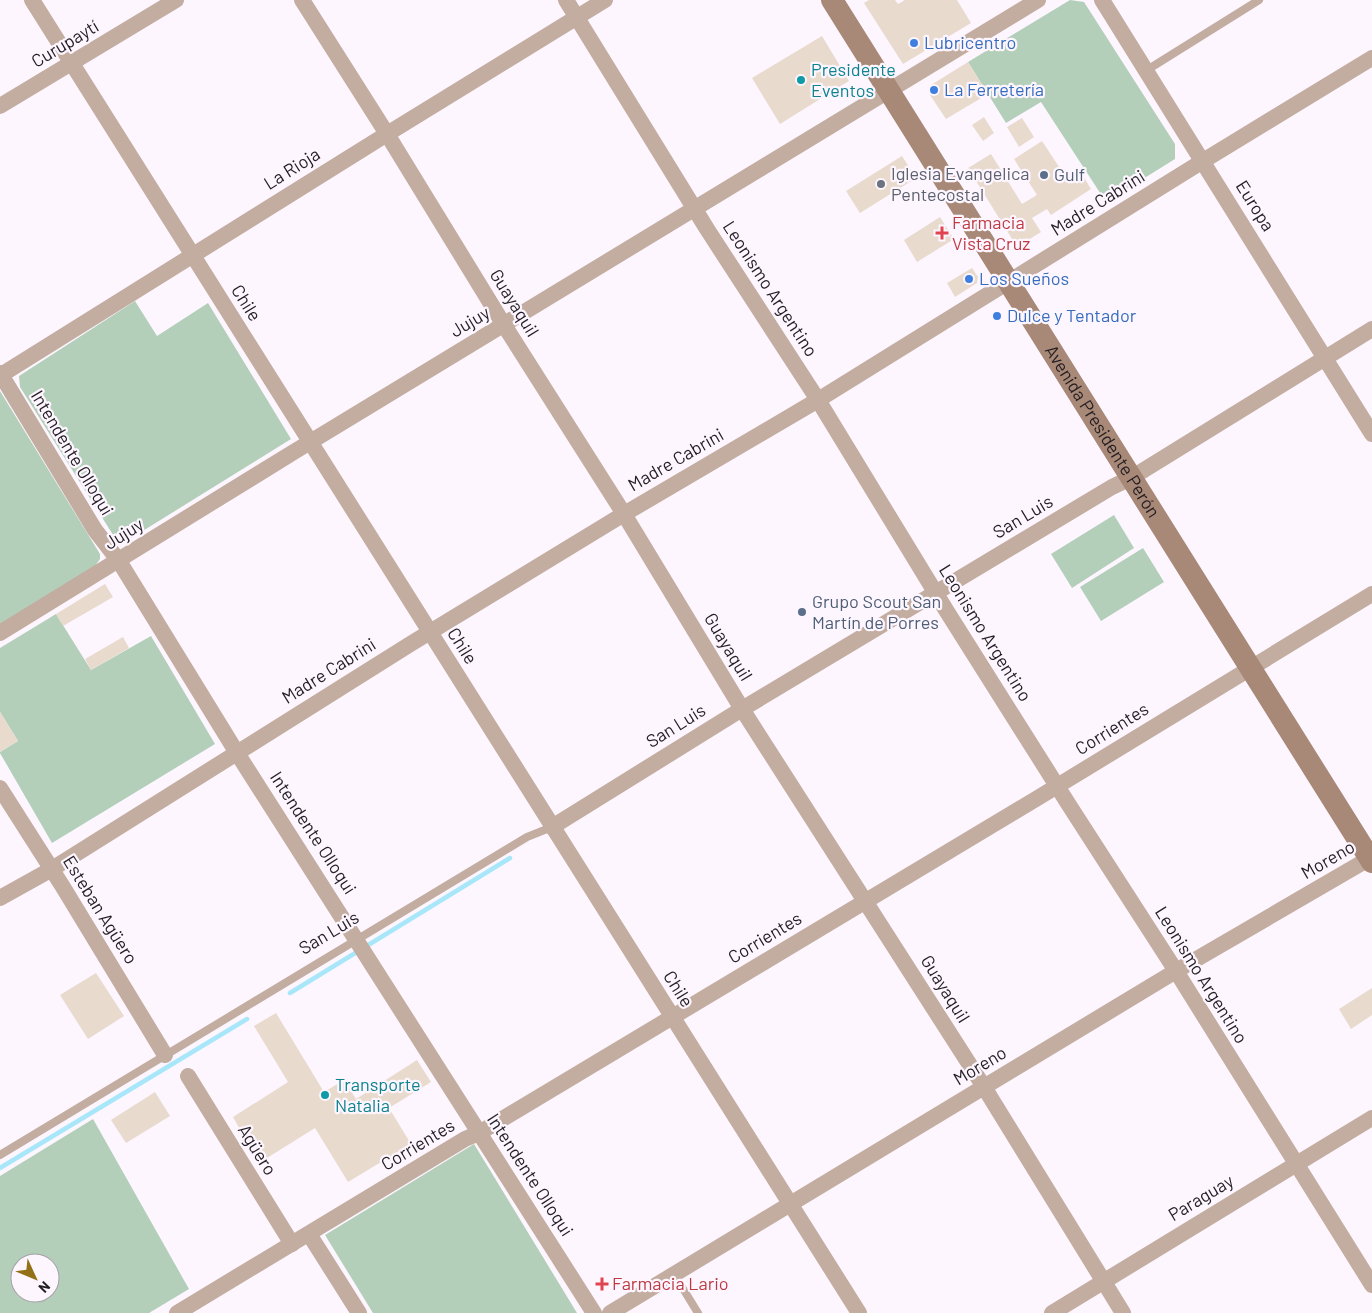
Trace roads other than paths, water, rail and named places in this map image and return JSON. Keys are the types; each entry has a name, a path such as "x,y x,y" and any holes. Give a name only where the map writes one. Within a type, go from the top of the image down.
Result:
{"main road":[{"name":"Avenida Presidente Perón","path":"832,0 1371,859"}],"street":[{"name":"Chile","path":"32,0 859,1313"},
{"name":"Curupaytí","path":"0,106 176,0"},
{"name":"Guayaquil","path":"302,0 624,514 742,709 984,1087 1123,1313"},
{"name":"Leonismo Argentino","path":"566,0 695,209 818,400 1057,786 1176,971 1372,1285"},
{"name":"La Rioja","path":"0,374 605,0"},
{"name":"Jujuy","path":"0,633 1038,0"},
{"name":"Europa","path":"1102,0 1372,434"},
{"name":"Madre Cabrini","path":"0,898 52,870 430,632 624,514 818,400 1372,58"},
{"name":"San Luis","path":"552,827 936,592 1131,478 1372,328"},
{"name":"Intendente Olloqui","path":"0,374 95,530 119,561 237,753 594,1313"},
{"name":"Corrientes","path":"177,1313 1057,786 1372,594"},
{"name":"Esteban Agüero","path":"0,788 165,1055"},
{"name":"Moreno","path":"610,1313 1176,971 1371,859"},
{"name":"Agüero","path":"188,1076 292,1244"},
{"name":"Paraguay","path":"1052,1313 1372,1118"},
{"path":"309,1234 359,1313"}],"lane":[{"path":"1147,70 1259,0"},
{"name":"San Luis","path":"0,1155 527,837 552,827"},
{"path":"674,1274 698,1313"}],"waterway":[{"path":"290,993 510,858"},
{"path":"0,1168 247,1019"}],"place":[{"name":"Lubricentro","path":"914,43"},
{"name":"Presidente Eventos","path":"801,80"},
{"name":"La Ferretería","path":"934,90"},
{"name":"Gulf","path":"1044,175"},
{"name":"Iglesia Evangelica Pentecostal","path":"881,184"},
{"name":"Farmacia Vista Cruz","path":"942,233"},
{"name":"Los Sueños","path":"969,279"},
{"name":"Dulce y Tentador","path":"997,316"},
{"name":"Grupo Scout San Martín de Porres","path":"802,612"},
{"name":"Transporte Natalia","path":"325,1095"},
{"name":"Farmacia Lario","path":"602,1284"}]}
